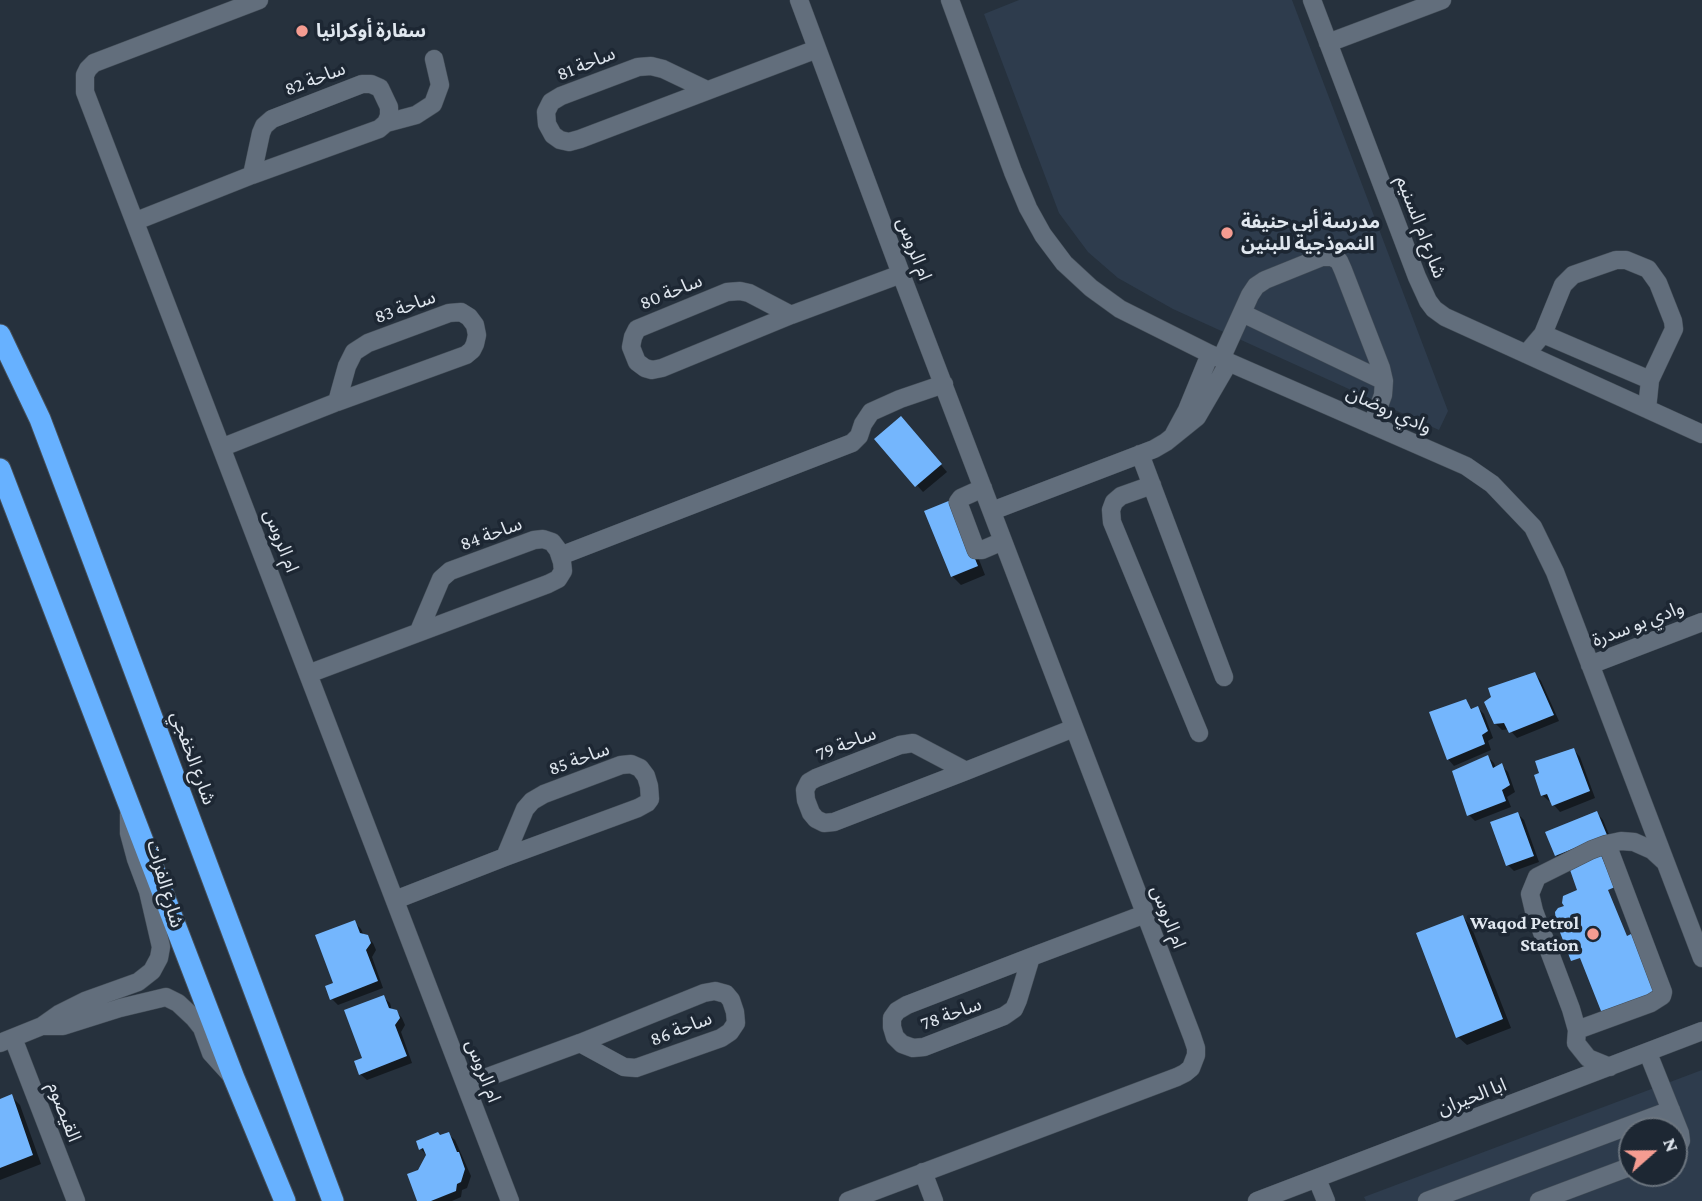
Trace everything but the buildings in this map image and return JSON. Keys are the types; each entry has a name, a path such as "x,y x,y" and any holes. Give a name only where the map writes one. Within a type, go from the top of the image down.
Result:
{"highway":[{"name":"شارع الخفجي","path":"0,335 40,419 333,1201"},
{"path":"0,469 234,1078 285,1201"}],"street":[{"name":"ام الروس","path":"259,0 94,63 88,69 84,82 85,92 510,1201"},
{"name":"ام الروس","path":"799,0 1196,1048 1191,1068 1177,1077 848,1201"},
{"name":"وادي روضان","path":"950,0 1028,208 1064,264 1120,309 1220,359 1466,466 1492,484 1533,527 1555,572 1702,958"},
{"name":"شارع ام السنيم","path":"1312,0 1428,301 1446,317 1702,434"},
{"path":"1328,43 1410,6 1441,0"},
{"name":"ساحة 81","path":"708,90 652,65 638,67 561,96 551,103 546,112 547,124 553,135 569,142 708,90 817,48"},
{"path":"136,221 379,129 386,123 416,115 433,104 440,85 434,60"},
{"name":"ساحة 82","path":"252,175 261,133 272,119 362,84 380,88 385,96 389,107 386,123"},
{"path":"992,511 1140,454 1161,445 1185,429 1198,417 1220,359 1256,286 1322,257 1332,257 1339,261 1381,368 1383,395 1372,425"},
{"path":"1526,354 1543,334 1563,285 1573,275 1615,260 1626,260 1648,269 1658,283 1674,329 1650,380 1647,409"},
{"name":"ساحة 80","path":"792,315 749,293 727,292 637,329 631,347 637,362 645,368 662,368 901,274"},
{"name":"ساحة 83","path":"223,447 466,355 475,344 475,326 469,317 461,312 449,313 368,343 354,352 347,366 337,402"},
{"path":"1241,313 1384,381"},
{"path":"1543,334 1650,380"},
{"path":"308,674 548,584 558,579 563,571 560,556 852,443 859,436 871,412 944,384"},
{"path":"1140,454 1224,677"},
{"path":"1152,485 1121,496 1114,502 1111,510 1112,522 1199,733"},
{"path":"983,488 958,502 976,550 1003,541"},
{"name":"ساحة 84","path":"419,631 441,579 450,572 534,540 552,542 560,556"},
{"name":"وادي بو سدرة","path":"1590,664 1702,622"},
{"name":"ساحة 79","path":"966,771 913,743 900,745 809,782 805,790 806,800 816,819 824,823 834,822 966,771 1074,728"},
{"name":"ساحة 85","path":"395,900 638,808 650,799 646,776 640,768 631,764 621,765 544,794 525,809 505,857"},
{"name":"شارع الفرات","path":"7,1041 42,1027 59,1014 85,1001 138,982 152,971 159,958 161,947 157,928 129,833 129,808"},
{"path":"1609,1067 1588,1058 1576,1043 1577,1030 1571,1009 1530,894 1537,877 1607,844 1634,842 1652,850 1665,863"},
{"path":"1577,1030 1651,1003 1662,996 1663,992 1607,844"},
{"name":"ساحة 78","path":"1031,957 1014,1009 1004,1016 923,1047 913,1048 902,1044 895,1037 892,1018 907,1005 1031,957 1144,914"},
{"name":"ساحة 86","path":"466,1085 704,993 726,993 736,1012 736,1023 730,1032 721,1038 636,1068 624,1068 580,1043"},
{"name":"شارع الفرات","path":"42,1027 63,1026 166,997 178,1003 194,1018 202,1028 211,1053 234,1078"},
{"name":"ابا الحيران","path":"1257,1201 1702,1031"},
{"name":"القيصوم","path":"7,1041 76,1201"},
{"path":"1648,1053 1674,1117"},
{"path":"1427,1201 1671,1110"},
{"path":"1539,1201 1618,1171"},
{"path":"923,1172 934,1201"},
{"path":"1317,1179 1326,1201"}],"shaded area":[{"name":"مدرسة أبي حنيفة النموذجية للبنين","path":"1019,0 1292,0 1448,411 1439,430 1173,309 1118,278 1088,252 1059,213 984,14"},
{"path":"1702,1070 1702,1201 1366,1201 1364,1197"}],"place":[{"name":"سفارة أوكرانيا","path":"302,31"},
{"name":"مدرسة أبي حنيفة النموذجية للبنين","path":"1227,233"},
{"name":"Waqod Petrol Station","path":"1593,934"}]}
